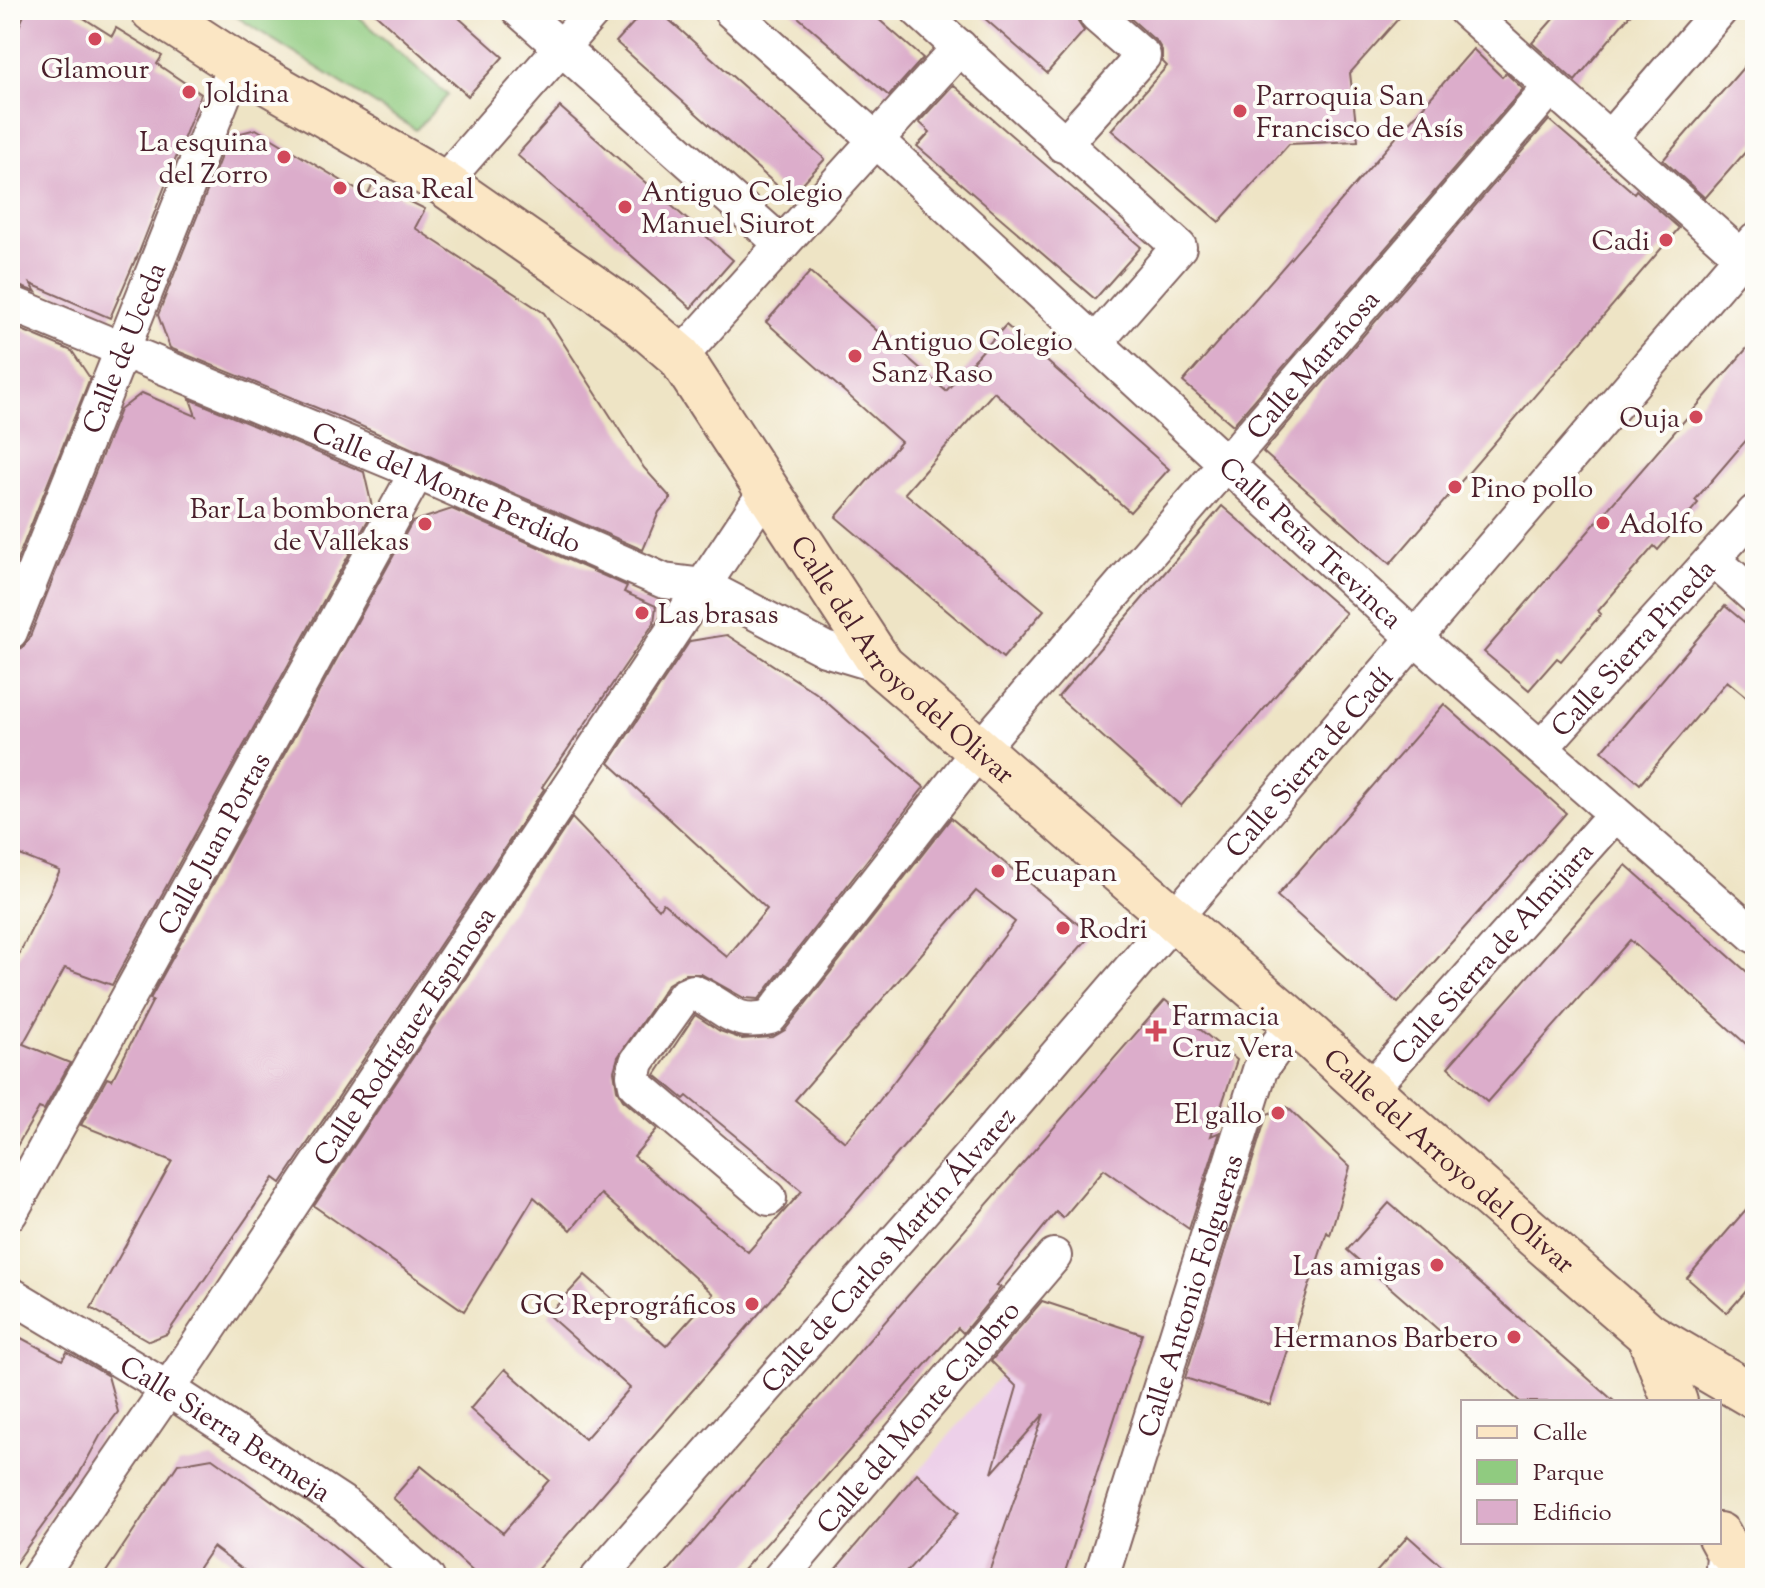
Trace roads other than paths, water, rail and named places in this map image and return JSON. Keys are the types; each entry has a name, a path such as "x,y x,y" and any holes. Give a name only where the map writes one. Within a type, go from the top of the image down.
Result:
{"street":[{"name":"Calle del Arroyo del Olivar","path":"153,10 236,64 443,183 624,309 680,357 882,666 1294,1022 1649,1335 1741,1401"},
{"path":"519,10 782,244"},
{"path":"443,183 594,10"},
{"name":"Calle Peña Trevinca","path":"730,10 876,140 1415,638 1755,936"},
{"path":"918,10 1063,145 1179,247 1095,343"},
{"path":"1465,10 1609,139 1750,255"},
{"path":"1609,139 1720,10"},
{"path":"1063,145 1143,56 1097,16"},
{"path":"680,357 960,47"},
{"name":"Calle de Uceda","path":"10,632 236,64"},
{"name":"Calle Marañosa","path":"769,1198 636,1085 634,1075 637,1062 684,996 693,992 710,998 738,1019 756,1021 770,1017 980,749 1551,87"},
{"name":"Calle Sierra de Cadí","path":"1172,918 1750,255"},
{"name":"Calle del Monte Perdido","path":"10,303 417,472 664,581 704,586 825,649 882,666"},
{"name":"Calle Juan Portas","path":"10,1213 417,472"},
{"name":"Calle Rodríguez Espinosa","path":"38,1578 168,1389 766,491"},
{"name":"Calle Sierra Pineda","path":"1541,748 1755,512"},
{"path":"1714,560 1755,597"},
{"name":"Calle Sierra de Almijara","path":"1369,1090 1615,814"},
{"name":"Calle de Carlos Martín Álvarez","path":"598,1578 954,1175 1172,918"},
{"name":"Calle Antonio Folgueras","path":"1101,1578 1260,1070 1294,1022"},
{"name":"Calle del Monte Calobro","path":"780,1578 1054,1256"},
{"name":"Calle Sierra Bermeja","path":"10,1294 168,1389 345,1505 427,1578"},
{"name":"Calle del Arroyo del Olivar","path":"1649,1335 1674,1400"}],"place":[{"name":"Glamour","path":"95,39"},
{"name":"Joldina","path":"189,92"},
{"name":"Parroquia San Francisco de Asís","path":"1240,111"},
{"name":"La esquina del Zorro","path":"284,157"},
{"name":"Casa Real","path":"340,188"},
{"name":"Antiguo Colegio Manuel Siurot","path":"625,207"},
{"name":"Cadi","path":"1666,240"},
{"name":"Antiguo Colegio Sanz Raso","path":"855,356"},
{"name":"Ouja","path":"1696,417"},
{"name":"Pino pollo","path":"1455,487"},
{"name":"Adolfo","path":"1603,523"},
{"name":"Bar La bombonera de Vallekas","path":"425,524"},
{"name":"Las brasas","path":"642,613"},
{"name":"Ecuapan","path":"998,871"},
{"name":"Rodri","path":"1063,928"},
{"name":"Farmacia Cruz Vera","path":"1156,1031"},
{"name":"El gallo","path":"1278,1113"},
{"name":"Las amigas","path":"1437,1265"},
{"name":"GC Reprográficos","path":"752,1304"},
{"name":"Hermanos Barbero","path":"1514,1337"}]}
